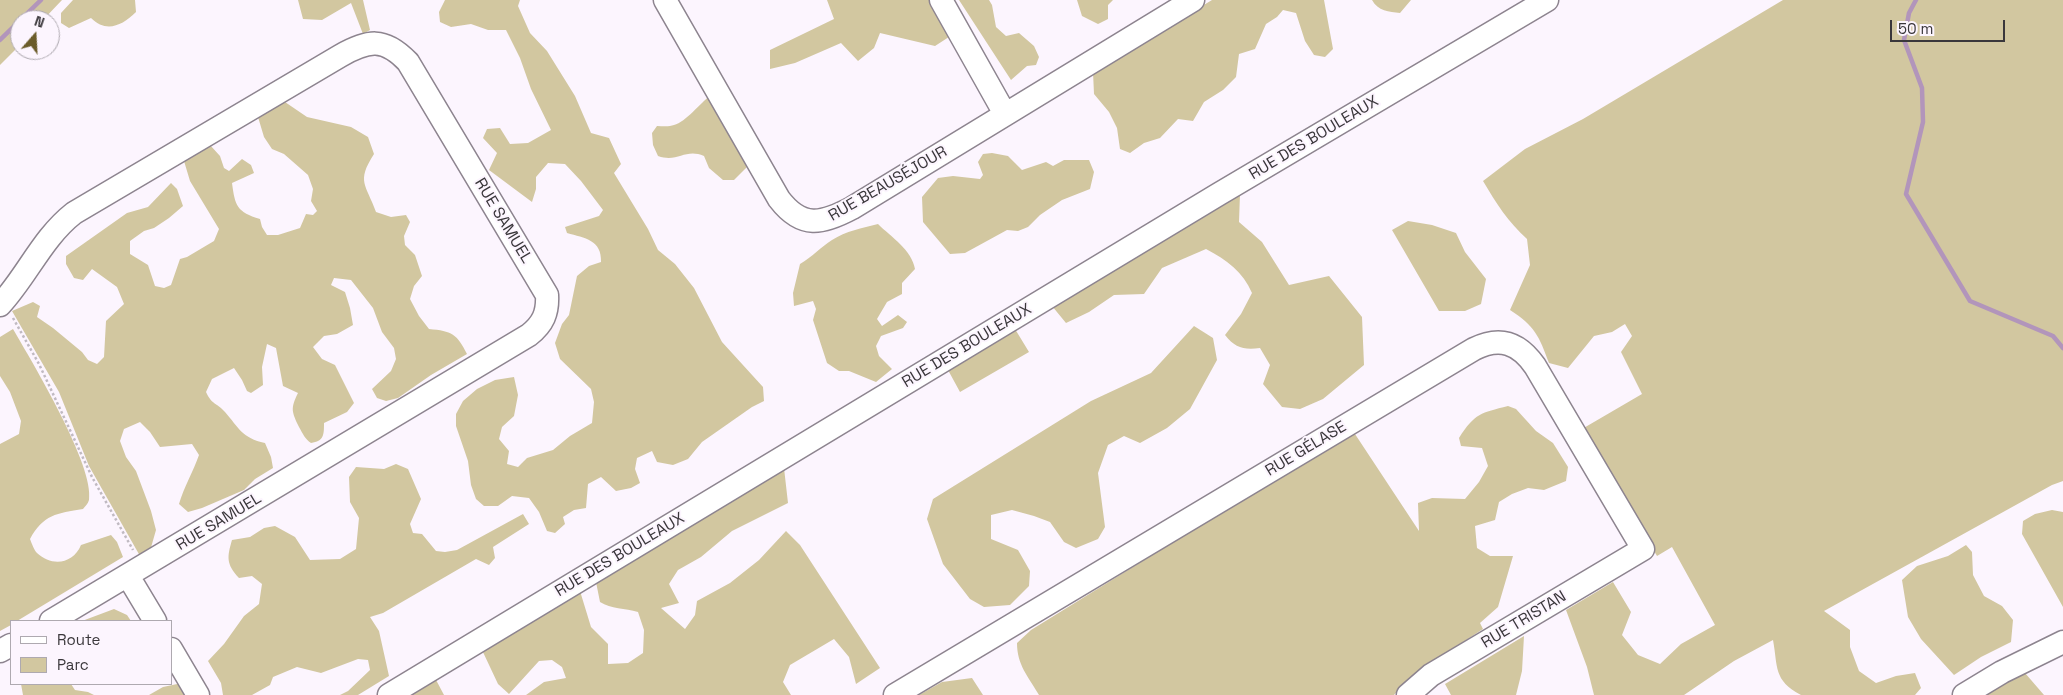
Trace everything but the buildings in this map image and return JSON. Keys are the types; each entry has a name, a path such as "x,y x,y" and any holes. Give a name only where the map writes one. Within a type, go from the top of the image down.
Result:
{"street":[{"name":"RUE BEAUSÉJOUR","path":"665,0 779,199 794,214 804,220 813,222 821,222 852,208 1194,0"},
{"path":"941,0 1005,114"},
{"name":"RUE DES BOULEAUX","path":"389,695 1219,194 1547,0"},
{"name":"RUE SAMUEL","path":"1,304 52,233 74,214 340,56 361,45 378,43 400,53 408,62 547,295 548,307 544,319 530,335 53,620"},
{"name":"RUE GÉLASE","path":"895,695 1093,575 1485,343 1507,343 1528,356 1643,549"},
{"name":"RUE TRISTAN","path":"1408,695 1431,675 1643,549"},
{"path":"135,571 155,620"},
{"path":"1964,695 2002,672 2063,642"},
{"path":"172,651 198,695"}],"path":[{"path":"1,304 39,364 135,571"}],"green space":[{"path":"0,0 62,0 52,10 10,10 10,55 0,65"},
{"path":"73,0 135,0 136,12 125,21 114,26 102,25 91,18 69,28 61,23 61,13"},
{"path":"298,0 363,0 370,30 363,34 351,3 322,20 303,19"},
{"path":"445,0 520,0 518,6 530,33 547,51 575,96 591,133 609,138 621,164 614,173 648,229 658,250 675,264 694,288 722,342 763,387 764,401 752,407 702,442 688,459 673,465 657,462 652,451 637,458 635,469 640,483 631,488 616,491 601,477 588,484 586,508 574,510 563,517 565,524 555,533 547,531 539,512 529,498 512,496 498,506 484,506 476,499 471,485 468,461 456,426 456,414 463,401 477,389 495,380 514,377 518,395 514,416 502,427 499,439 509,451 507,464 518,467 527,458 553,450 570,436 592,423 594,402 591,389 560,359 555,343 562,324 569,315 577,276 589,266 601,262 599,249 595,244 567,233 565,227 599,216 603,210 581,181 565,164 548,163 536,177 536,189 532,202 489,170 497,153 483,138 487,129 500,128 510,144 528,143 551,130 506,30 488,30 471,24 451,27 440,22 439,12"},
{"path":"827,0 932,0 952,35 935,46 880,33 874,48 858,61 841,43 795,63 770,69 770,50 834,19"},
{"path":"959,0 989,0 992,5 996,27 1006,36 1019,33 1034,46 1039,57 1036,65 1027,66 1011,80"},
{"path":"1077,0 1113,0 1108,5 1108,19 1098,24 1082,16"},
{"path":"1212,0 1324,0 1333,49 1325,57 1314,55 1305,41 1296,13 1283,10 1277,17 1266,24 1255,49 1239,54 1236,77 1223,90 1204,102 1193,121 1178,119 1160,138 1144,143 1130,153 1120,149 1117,128 1109,112 1094,94 1093,72"},
{"path":"1372,0 1411,0 1400,13 1381,9"},
{"path":"1783,0 2063,0 2063,481 2052,485 1824,611 1850,630 1850,647 1859,671 1876,683 1896,676 1915,673 1921,688 1915,695 1801,695 1781,678 1778,672 1773,640 1734,661 1684,695 1594,695 1587,667 1566,610 1613,582 1631,612 1622,635 1638,655 1660,664 1681,644 1715,625 1672,547 1657,556 1582,429 1642,394 1621,352 1632,336 1625,324 1612,332 1594,336 1568,368 1549,363 1535,332 1525,321 1510,310 1530,265 1527,239 1503,212 1483,181 1525,149 1583,119"},
{"path":"711,95 750,164 734,180 723,180 709,168 704,156 692,154 665,158 658,156 653,145 652,133 657,126 670,126 679,123"},
{"path":"285,102 307,117 351,127 368,137 374,154 365,171 364,183 376,212 391,217 406,215 410,222 404,236 405,245 415,255 422,276 414,286 410,299 429,329 453,335 467,354 431,375 398,398 386,401 377,398 372,389 391,371 396,359 394,348 382,332 373,308 351,280 334,278 331,285 345,292 353,325 337,334 324,336 313,347 322,359 335,365 354,403 347,412 324,423 321,439 311,443 303,434 293,414 293,407 298,393 283,386 276,348 267,344 262,367 263,385 251,393 247,391 234,368 212,379 206,392 210,399 246,435 265,443 273,468 255,479 244,490 188,512 179,504 199,455 192,444 160,447 150,432 140,422 124,429 120,441 126,457 136,471 156,530 150,551 140,556 89,466 59,392 12,311 33,302 40,306 37,317 82,352 88,360 97,364 104,357 106,321 124,304 117,287 92,269 83,280 74,278 66,264 66,256 127,213 148,207 171,183 177,189 183,206 154,228 144,231 130,241 130,254 148,265 155,286 164,288 171,285 180,259 187,257 214,241 219,229 190,181 184,161 210,145 220,156 224,168 229,171 242,159 251,165 254,173 232,183 234,197 242,211 260,219 267,235 278,235 300,228 306,214 313,215 317,211 311,201 313,189 308,175 284,154 272,149 264,137 258,117"},
{"path":"992,153 1008,156 1022,170 1046,162 1053,166 1064,160 1089,160 1094,172 1090,189 1062,200 1040,215 1028,227 1018,231 1007,230 965,253 950,254 923,222 922,197 938,178 953,176 980,179 983,175 978,162 983,154"},
{"path":"1240,194 1239,222 1262,242 1289,285 1329,276 1362,317 1364,365 1323,399 1300,409 1282,407 1263,384 1270,365 1260,348 1249,349 1240,347 1232,343 1225,335 1241,314 1252,293 1234,267 1206,249 1162,268 1144,294 1114,295 1089,312 1066,323 1052,306"},
{"path":"1408,221 1432,225 1456,233 1465,252 1486,279 1481,304 1465,311 1439,311 1392,230"},
{"path":"878,224 910,256 915,269 902,283 902,294 887,302 877,319 882,326 898,315 907,322 903,328 881,336 876,346 879,356 892,369 876,382 849,371 839,371 827,363 813,320 816,309 813,301 794,306 793,293 800,264 837,237 854,230"},
{"path":"1194,326 1213,338 1217,360 1190,409 1167,428 1140,443 1124,436 1108,445 1098,473 1105,527 1098,539 1076,548 1064,542 1050,522 1012,510 991,515 991,539 1018,550 1030,571 1029,586 1010,605 984,607 970,599 943,564 927,519 933,499 1091,401 1151,373"},
{"path":"13,329 73,440 88,484 89,500 83,509 58,514 46,520 30,539 34,549 43,557 55,562 68,560 81,545 111,535 117,542 123,557 19,620 10,620 10,626 0,631 0,444 19,434 21,421 10,392 0,376 0,337"},
{"path":"1015,329 1029,352 960,392 948,370"},
{"path":"1508,406 1516,409 1536,431 1553,443 1568,467 1566,481 1544,490 1528,488 1512,494 1499,502 1495,520 1475,526 1477,548 1490,556 1513,556 1498,607 1480,623 1483,629 1414,674 1394,695 1039,695 1024,670 1017,651 1017,643 1031,630 1353,431 1419,531 1418,503 1432,498 1465,499 1479,482 1488,466 1482,448 1461,446 1459,438 1470,423 1479,415"},
{"path":"396,464 408,469 421,499 410,524 413,533 422,534 436,551 457,550 523,514 529,524 493,547 495,558 489,565 476,559 383,613 370,617 379,631 389,676 358,695 340,695 348,691 370,670 368,660 358,659 321,673 297,667 273,677 270,685 252,695 223,695 221,683 208,661 224,644 244,616 259,604 262,584 252,576 239,578 232,569 229,551 232,540 250,537 264,528 275,526 295,537 310,560 340,559 356,549 359,518 350,502 349,477 356,467 384,469"},
{"path":"784,468 788,503 732,531 701,557 678,570 669,584 679,603 661,608 685,629 695,615 697,601 730,583 759,560 786,531 800,545 880,668 856,684 849,657 834,639 790,665 783,682 791,695 526,695 544,682 566,678 562,667 552,660 539,661 509,694 498,684 482,650 580,591 591,627 608,644 608,664 628,663 643,653 644,630 638,612 613,607 600,602 596,582"},
{"path":"2052,510 2063,512 2063,607 2022,534 2023,521 2035,514"},
{"path":"1966,545 1972,552 1973,575 1984,596 2002,606 2013,620 2011,642 1981,657 1954,675 1921,639 1908,617 1902,580 1917,566 1948,556"},
{"path":"114,609 127,615 130,620 85,620"},
{"path":"1524,636 1522,671 1516,695 1451,695 1445,684"},
{"path":"2025,673 2044,695 1984,695"},
{"path":"435,678 444,695 407,695"},
{"path":"972,678 983,695 919,695 942,682"},
{"path":"182,683 189,695 149,695 163,687"},
{"path":"21,685 72,685 75,690 94,695 23,695"}],"waterway":[{"path":"0,40 41,0"},
{"path":"1916,0 1909,13 1904,40 1922,88 1923,122 1906,194 1970,301 2053,336 2063,348"}]}
